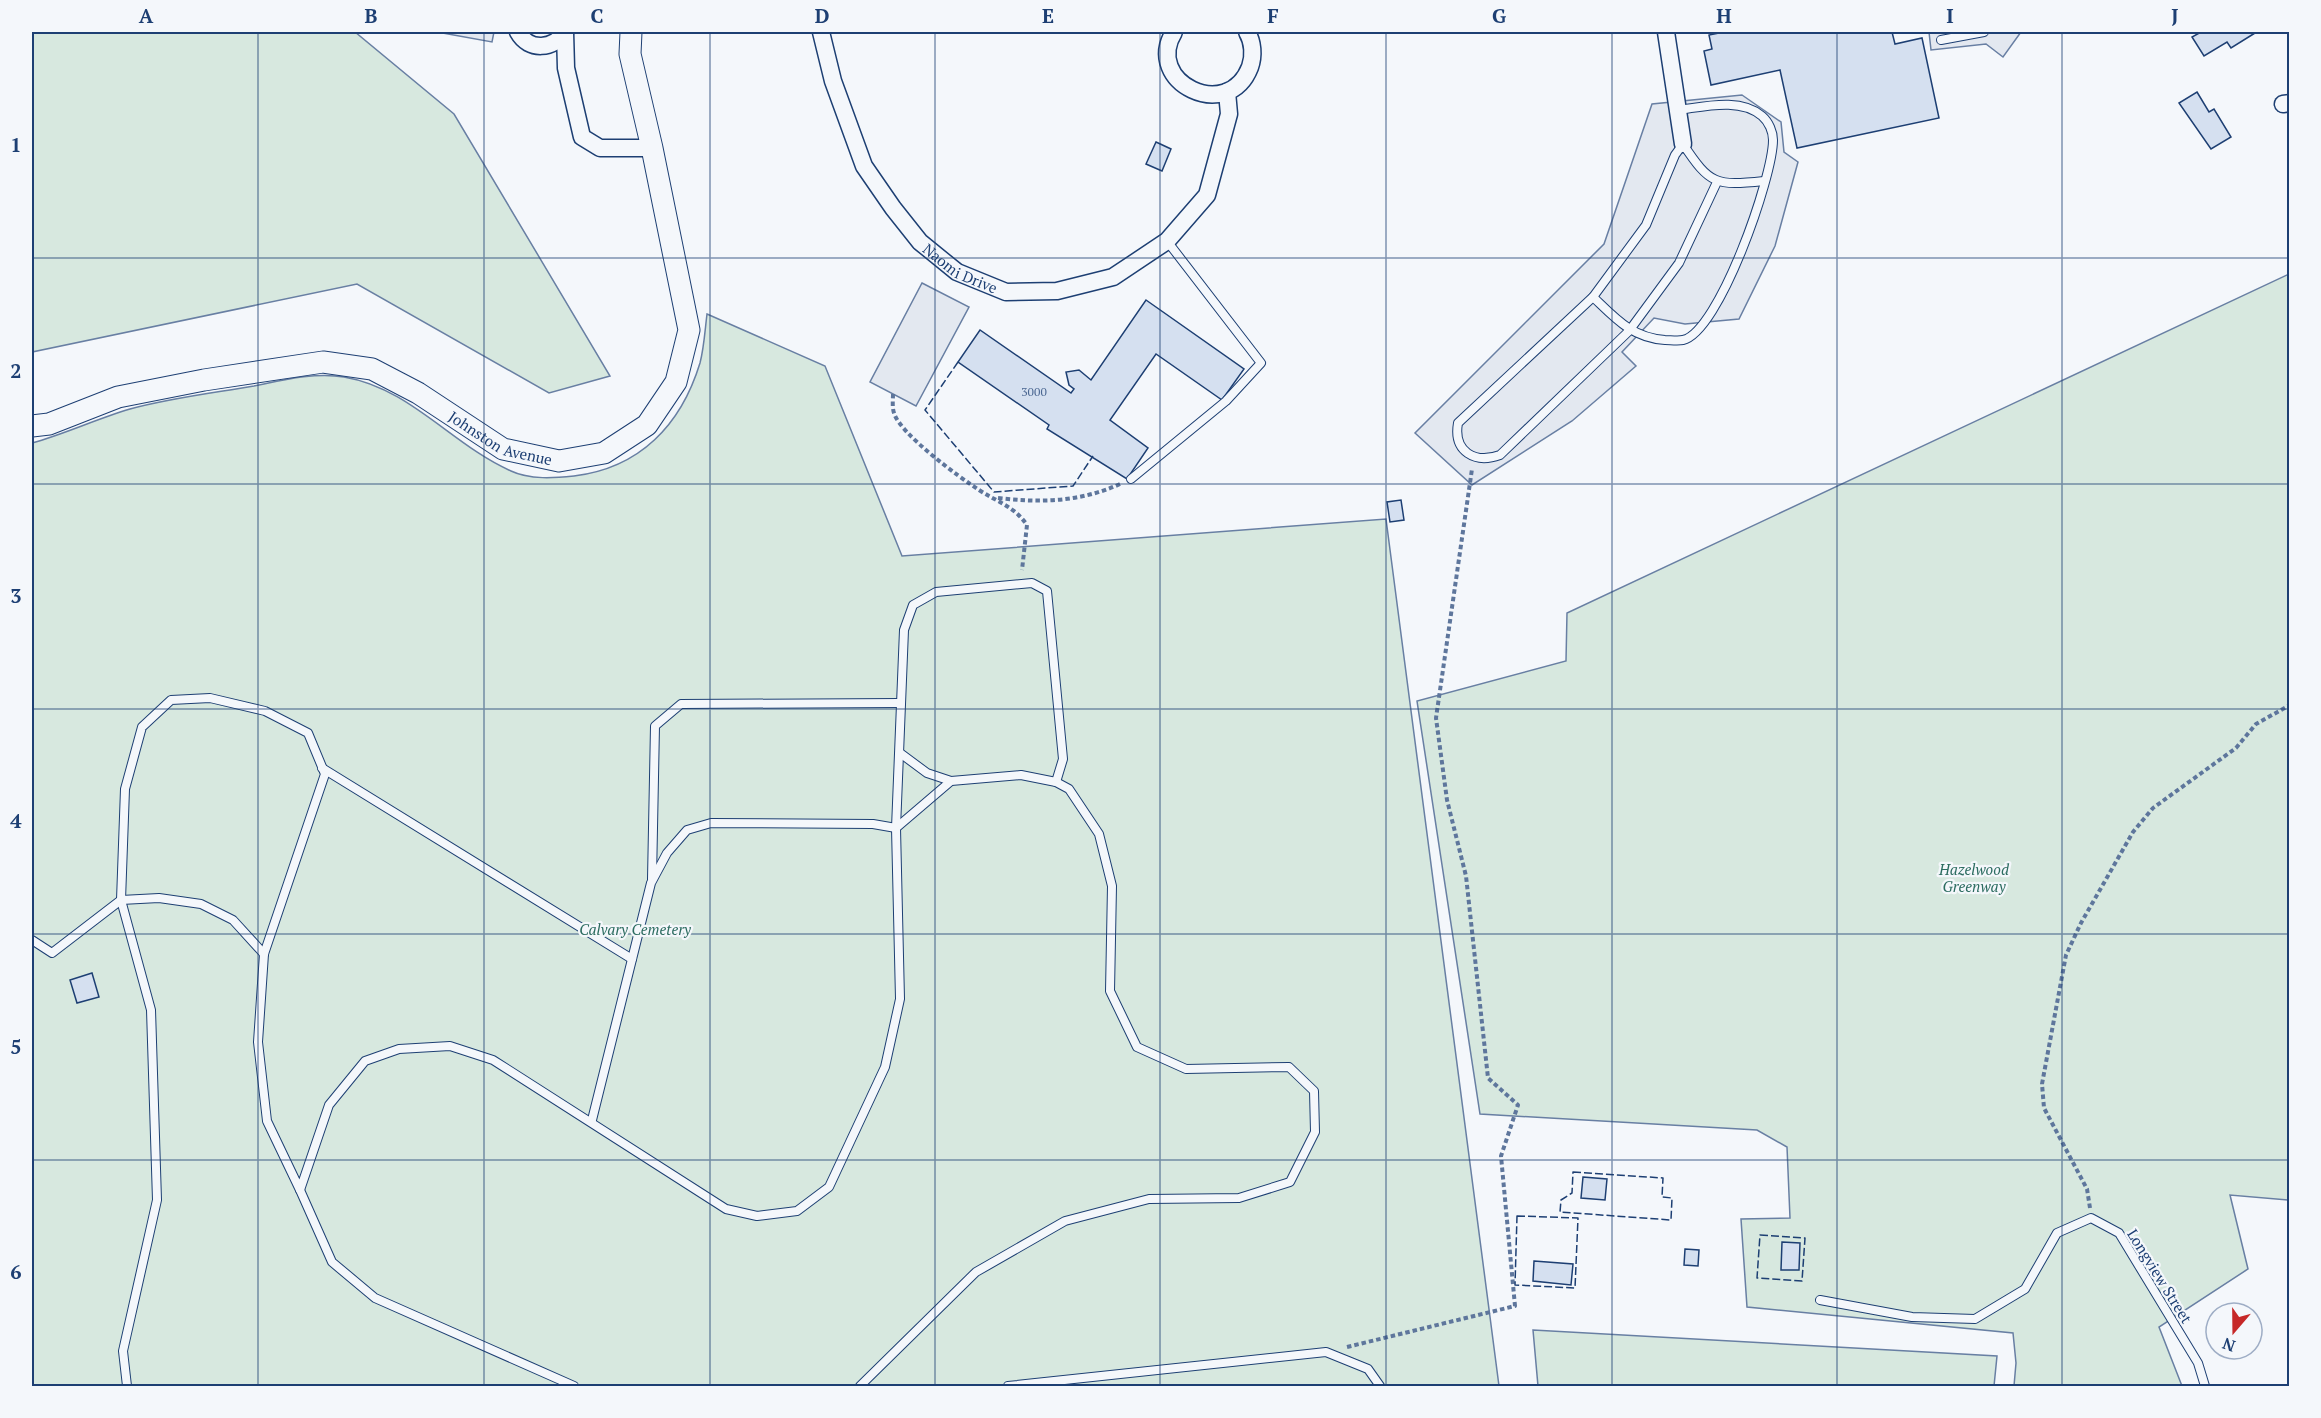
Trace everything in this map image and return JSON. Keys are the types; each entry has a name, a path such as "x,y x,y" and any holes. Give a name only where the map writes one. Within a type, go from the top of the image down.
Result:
{"street":[{"path":"518,32 527,42 544,46 552,44 565,32"},
{"path":"565,32 566,68 582,137 600,148 652,148"},
{"name":"Johnston Avenue","path":"32,426 49,424 118,397 204,380 322,362 372,369 418,393 503,449 559,461 604,453 647,425 676,382 689,330 652,148 630,54 631,32"},
{"name":"Naomi Drive","path":"821,32 836,90 864,166 892,208 920,242 957,272 1006,292 1057,291 1113,277 1167,241 1207,195 1229,114 1227,92"},
{"path":"1174,32 1168,49 1169,63 1175,76 1185,87 1198,93 1212,95 1227,92 1247,74 1252,62 1252,48 1246,32"},
{"path":"1666,32 1683,144"},
{"path":"544,46 566,68"}],"lane":[{"path":"1941,40 1984,32"},
{"path":"1593,297 1629,330 1648,339 1682,340 1695,334 1706,321 1742,252 1764,182 1773,140 1770,127 1762,115 1741,107 1722,104 1678,110"},
{"path":"1717,182 1678,263 1629,330 1500,455 1486,460 1473,457 1461,446 1456,434 1458,423 1593,297 1646,225 1675,155 1683,144 1699,168 1717,182 1733,184 1764,182"},
{"path":"1131,479 1226,401 1261,363 1167,241"},
{"path":"300,1190 329,1105 365,1061 399,1049 450,1046 494,1059 592,1120 726,1209 757,1216 797,1211 829,1187 885,1067 900,999 896,828 904,630 913,605 936,592 1032,583 1047,591 1063,759 1056,782"},
{"path":"127,1386 123,1351 158,1200 151,1010 121,900 125,789 142,727 171,700 210,698 265,711 308,733 324,774 264,954 258,1042 267,1121 332,1262 375,1298 574,1386"},
{"path":"592,1120 651,883 655,726 681,704 901,703"},
{"path":"860,1386 976,1272 1065,1221 1149,1199 1239,1198 1290,1182 1315,1132 1314,1091 1289,1067 1186,1069 1137,1047 1110,991 1112,886 1099,834 1069,789 1056,782 1021,776 951,781 927,773 900,753"},
{"path":"322,768 632,959"},
{"path":"896,828 951,781"},
{"path":"651,883 667,853 687,830 711,823 873,824 896,828"},
{"path":"32,940 52,953 121,900 159,898 201,904 233,920 264,954"},
{"path":"1820,1300 1912,1317 1976,1319 2025,1290 2056,1233 2091,1218"},
{"name":"Longview Street","path":"2091,1218 2119,1233 2198,1363 2205,1386"},
{"path":"1008,1386 1326,1352 1368,1369 1380,1386"}],"path":[{"path":"893,394 893,412 901,427 942,464 980,491 1017,511 1027,525 1020,568 1032,583"},
{"path":"1326,1352 1515,1306 1501,1156 1518,1104 1488,1078 1466,876 1447,800 1436,718 1473,457"},
{"path":"994,498 1025,501 1072,500 1095,495 1131,479"},
{"path":"2091,1218 2087,1189 2044,1108 2042,1084 2066,955 2081,923 2133,832 2153,808 2236,748 2256,724 2289,705"}],"green space":[{"path":"32,32 355,32 454,114 610,376 549,393 357,284 32,352"},
{"name":"Hazelwood Greenway","path":"2289,274 2289,1200 2230,1195 2248,1269 2159,1327 2182,1386 2014,1386 2016,1363 2013,1333 1747,1307 1741,1219 1790,1218 1787,1147 1757,1130 1480,1114 1417,701 1566,661 1567,613"},
{"name":"Calvary Cemetery","path":"707,314 825,366 902,556 1386,519 1499,1386 32,1386 32,443 145,405 299,377 322,375 368,383 390,393 469,447 518,474 551,478 574,476 619,464 655,440 669,424 682,406 700,363"},
{"path":"1533,1330 1997,1356 1994,1386 1538,1386"}],"shaded area":[{"path":"437,32 494,32 492,42"},
{"path":"1929,32 2021,32 2003,57 1986,44 1931,50"},
{"path":"1742,95 1781,122 1784,152 1798,162 1775,246 1739,319 1685,324 1654,318 1622,352 1636,366 1572,421 1472,485 1415,433 1604,244 1652,104"},
{"path":"922,283 969,307 916,406 870,382"}],"building":[{"path":"1724,32 1892,32 1895,44 1922,38 1939,118 1797,148 1780,70 1711,85 1704,51 1712,49 1709,35"},
{"path":"2201,32 2255,33 2231,48 2227,42 2204,56 2192,37"},
{"path":"2197,92 2209,112 2214,109 2231,137 2211,149 2179,103"},
{"path":"1156,142 1171,149 1162,171 1146,164"},
{"path":"1146,300 1244,369 1222,400 1156,354 1110,420 1148,448 1127,479 1047,429 1049,425 958,362 980,330 1071,393 1074,389 1069,385 1066,372 1079,370 1091,380"},
{"path":"1401,500 1404,520 1390,522 1387,502"},
{"path":"92,973 99,997 77,1003 70,980"},
{"path":"1583,1177 1607,1179 1605,1200 1581,1198"},
{"path":"1782,1242 1800,1243 1799,1270 1781,1270"},
{"path":"1685,1249 1699,1250 1698,1266 1684,1265"},
{"path":"1534,1261 1573,1264 1571,1285 1533,1281"}],"fence":[{"path":"958,362 925,410 994,492 1073,486 1093,456"},
{"path":"1573,1172 1663,1178 1662,1197 1672,1198 1671,1220 1560,1212 1561,1200 1572,1193 1573,1172"},
{"path":"1517,1216 1578,1218 1575,1288 1515,1285 1517,1216"},
{"path":"1760,1235 1805,1238 1802,1281 1757,1278 1760,1235"}]}
